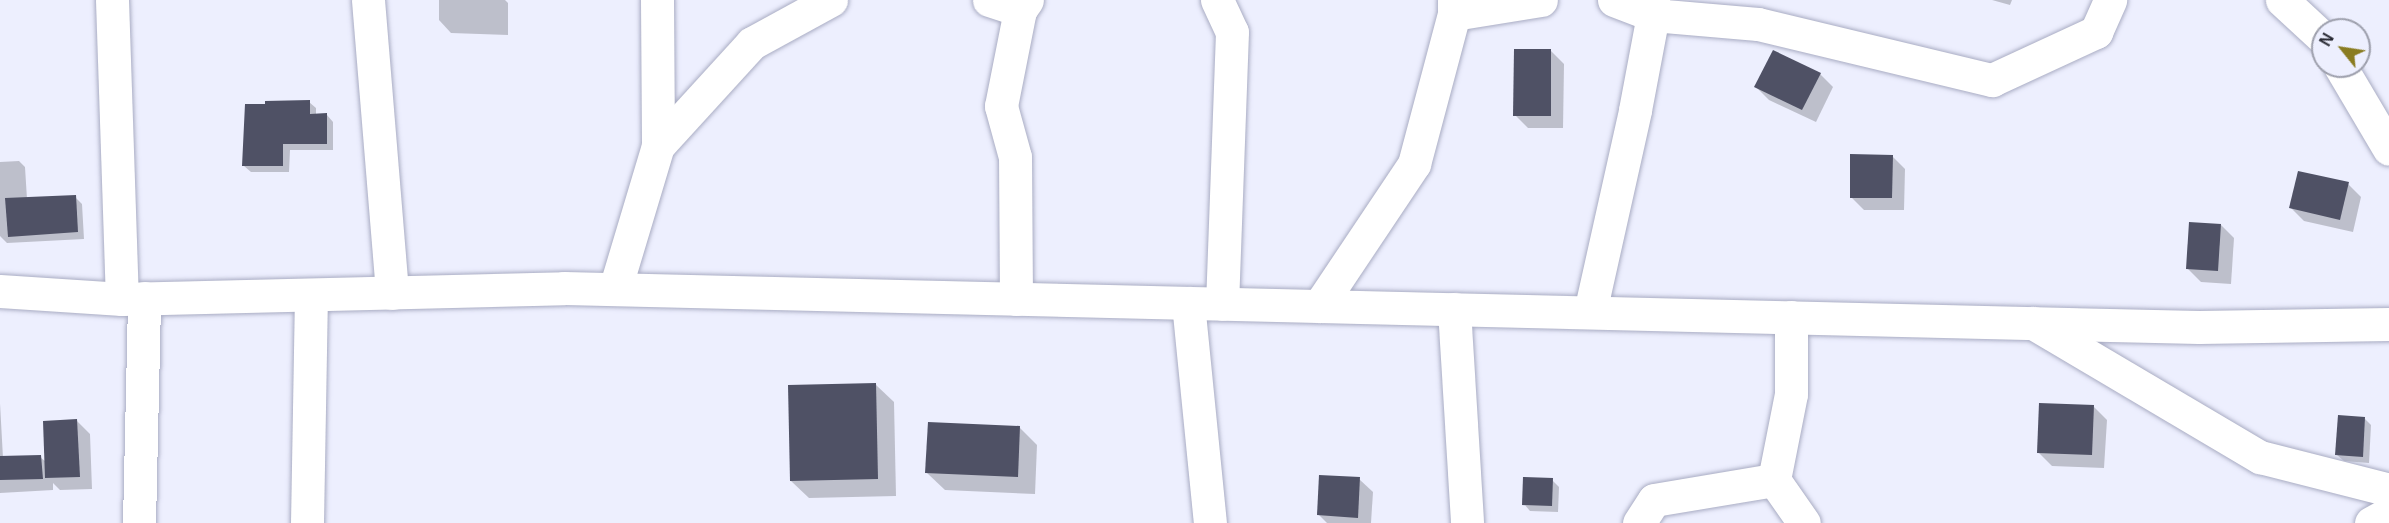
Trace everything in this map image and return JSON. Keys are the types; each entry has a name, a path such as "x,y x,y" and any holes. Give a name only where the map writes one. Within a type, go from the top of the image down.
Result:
{"street":[{"path":"112,0 133,298 139,523"},
{"path":"368,0 392,293"},
{"path":"615,289 658,146 657,0"},
{"path":"658,146 752,43 831,0"},
{"path":"989,0 1023,5 1001,106 1015,157 1016,299"},
{"path":"1217,0 1232,32 1222,304"},
{"path":"1319,306 1413,164 1454,7 1541,0"},
{"path":"1614,0 1758,24 1992,80 2096,32 2110,0"},
{"path":"2282,0 2311,27"},
{"path":"1590,312 1653,8"},
{"path":"2347,78 2389,149"},
{"path":"0,291 133,298 615,289 2199,327 2389,324"},
{"path":"307,523 311,296"},
{"path":"1188,303 1210,523"},
{"path":"1455,309 1467,523"},
{"path":"1791,317 1791,394 1774,480 1804,523"},
{"path":"2033,323 2260,457 2389,490"},
{"path":"1639,523 1654,500 1774,480"},
{"path":"2371,523 2389,513"}],"building":[{"path":"1514,49 1551,49 1551,116 1513,116"},
{"path":"1773,50 1821,73 1802,110 1754,87"},
{"path":"310,100 310,114 327,113 327,144 283,144 283,166 242,166 245,104"},
{"path":"1850,154 1893,155 1892,198 1850,198"},
{"path":"2298,171 2349,182 2340,220 2289,208"},
{"path":"76,195 78,232 8,237 5,198"},
{"path":"2189,222 2221,224 2218,271 2186,269"},
{"path":"876,383 878,479 790,481 788,385"},
{"path":"2039,403 2094,405 2092,455 2037,453"},
{"path":"2338,415 2365,417 2363,457 2335,455"},
{"path":"77,419 80,477 45,478 43,421"},
{"path":"928,422 1020,426 1018,477 925,473"},
{"path":"41,455 43,479 0,480 0,456"},
{"path":"1319,475 1360,477 1358,518 1317,515"},
{"path":"1523,477 1553,478 1552,506 1522,505"}]}
